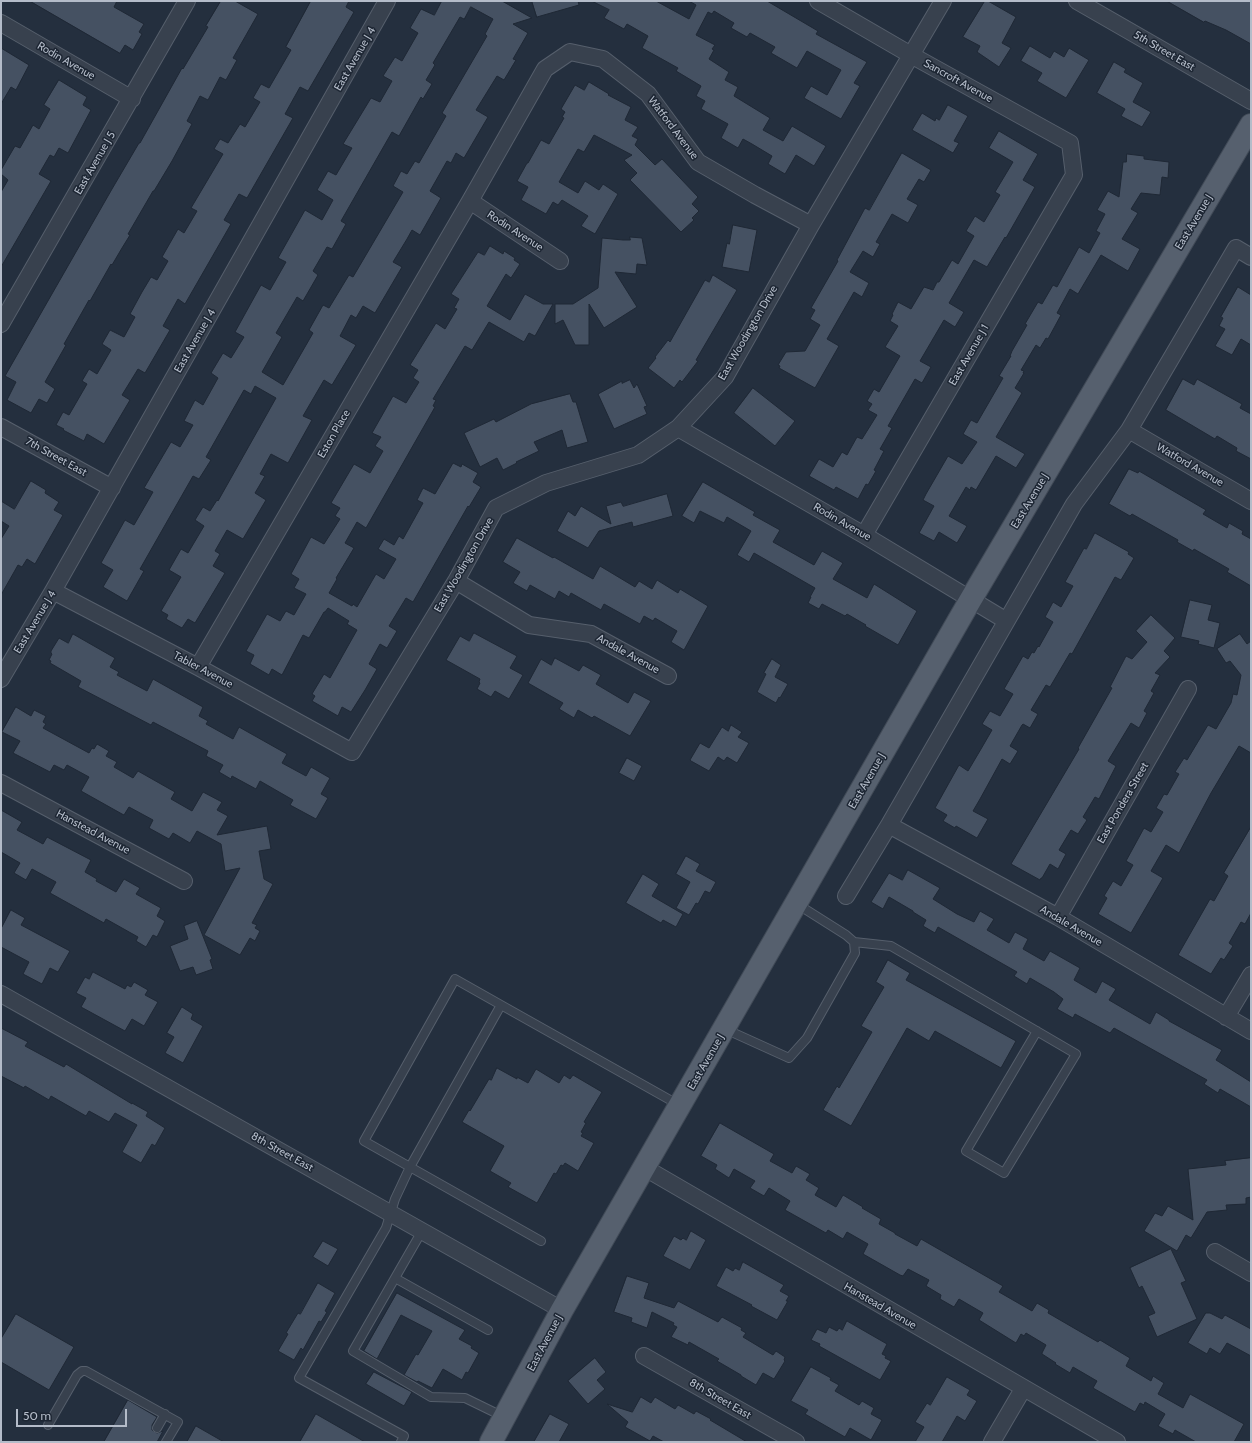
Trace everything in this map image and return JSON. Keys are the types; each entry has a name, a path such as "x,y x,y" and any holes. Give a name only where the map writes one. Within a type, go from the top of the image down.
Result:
{"main road":[{"name":"East Avenue J","path":"491,1442 562,1310 681,1106 971,599 1251,125"}],"street":[{"name":"East Avenue J 5","path":"1,324 132,99 187,1"},
{"name":"East Avenue J 4","path":"1,679 53,592 387,1"},
{"name":"Sancroft Avenue","path":"818,1 911,55 1070,143 1074,175"},
{"name":"East Woodington Drive","path":"352,752 456,581 496,508 546,483 638,455 678,428 725,377 811,224 943,1"},
{"name":"5th Street East","path":"1077,1 1251,101"},
{"name":"Rodin Avenue","path":"1,22 132,99"},
{"name":"Watford Avenue","path":"470,201 545,69 570,52 603,59 648,94 698,162 811,224"},
{"name":"East Avenue J 1","path":"864,535 1074,175"},
{"name":"Rodin Avenue","path":"470,201 560,261"},
{"name":"Eston Place","path":"198,667 470,201"},
{"path":"846,896 889,825 1074,504 1129,430 1236,248 1251,257"},
{"name":"7th Street East","path":"1,427 112,488"},
{"name":"Rodin Avenue","path":"678,428 864,535 1006,620"},
{"name":"Watford Avenue","path":"1129,430 1251,500"},
{"name":"Andale Avenue","path":"456,581 529,625 591,634 668,676"},
{"name":"Tabler Avenue","path":"53,592 198,667 352,752"},
{"name":"East Pondera Street","path":"1058,917 1188,689"},
{"name":"Hanstead Avenue","path":"1,783 184,881"},
{"name":"Andale Avenue","path":"889,825 1058,917 1251,1031"},
{"path":"1226,1017 1251,975"},
{"name":"8th Street East","path":"1,994 562,1310"},
{"name":"Hanstead Avenue","path":"645,1168 1116,1442"},
{"path":"1215,1252 1251,1273"},
{"name":"8th Street East","path":"644,1356 796,1442"},
{"path":"992,1442 1023,1389"}],"lane":[{"path":"796,904 846,935 854,942 891,946 1037,1031 1076,1054 1004,1173 966,1151 1037,1031"},
{"path":"725,1029 789,1058 807,1038 855,952 854,942"},
{"path":"541,1241 364,1141 455,979 681,1106"},
{"path":"401,1442 404,1436 299,1378 386,1228 395,1199 410,1167 501,1005"},
{"path":"422,1231 353,1351 431,1398 465,1398 505,1418"},
{"path":"395,1278 488,1330"},
{"path":"48,1426 76,1375 82,1371 90,1372 178,1422 166,1442"},
{"path":"157,1428 165,1414"}],"building":[{"path":"30,1 117,1 114,7 144,24 139,32 142,34 133,50 125,45 120,53"},
{"path":"221,1 235,1 258,14 233,58 237,60 226,80 220,77 208,100 200,96 187,121 192,124 172,161 128,234 130,235 112,265 111,264 90,301 89,300 64,344 66,345 45,382 55,389 47,403 39,399 31,413 7,400 16,382 5,376 182,68 183,69 208,27 206,26"},
{"path":"311,1 349,1 346,7 354,12 308,91 300,87 285,114 293,118 247,198 239,194 224,220 231,224 185,304 178,299 163,326 170,330 145,373 138,369 122,395 130,400 104,444 87,434 84,441 63,430 64,429 56,425 63,412 69,415 87,384 82,381 89,369 97,374 111,350 102,344 110,330 124,337 135,317 130,314 142,292 151,277 157,280 168,261 162,257 178,229 184,233 197,211 191,208 223,154 214,149 220,139 228,143 240,124 245,127 260,102 253,98 261,84 269,88 291,50 286,47"},
{"path":"442,1 502,1 532,18 513,24 528,33 513,59 516,60 504,80 497,76 476,110 488,117 464,158 456,153 451,163 447,161 430,191 441,198 420,235 412,230 393,262 402,267 375,313 363,306 356,318 351,315 340,336 356,345 332,385 324,380 303,416 312,420 288,463 271,454 260,474 265,476 255,493 266,500 243,539 227,530 215,551 220,554 213,566 225,573 195,623 188,619 182,628 166,619 168,615 161,611 181,577 169,570 181,549 188,553 204,526 195,520 203,507 210,511 217,500 218,501 276,398 255,386 251,394 244,390 206,457 211,460 199,479 193,476 140,569 144,571 127,601 103,587 113,570 101,563 125,520 134,525 153,492 144,488 171,442 180,447 193,425 184,421 195,400 203,405 218,378 211,373 223,353 231,358 244,337 235,332 261,285 270,290 286,262 278,258 305,210 322,220 333,200 317,190 328,171 336,175 352,148 343,144 371,98 380,102 392,81 383,76 395,57 402,61 418,33 410,28 421,9 434,15","holes":["471,7 493,19 485,34 487,36 442,113 446,116 419,163 415,161 407,174 401,171 393,186 403,192 353,277 349,275 329,308 323,305 309,330 313,333 283,385 262,372 282,337 276,333 297,297 303,301 318,275 313,271 327,247 332,249 346,224 341,221 392,132 399,136 421,97 423,99 432,84 426,80 435,65 433,63 460,17 464,19"]},
{"path":"532,1 578,1 579,5 537,17"},
{"path":"592,1 656,1 689,19 696,5 689,1 767,1 818,31 816,34 867,62 854,83 860,86 841,119 804,98 811,86 827,95 841,70 807,51 797,68 771,53 775,47 750,33 747,37 731,28 734,23 714,11 712,14 708,12 696,35 715,45 709,59 729,72 725,80 738,87 734,96 770,118 763,130 783,141 792,126 826,146 814,166 796,155 785,174 768,164 772,156 752,144 743,139 738,148 721,138 728,124 701,109 705,101 696,96 701,86 676,71 678,68 642,48 648,36 627,24 624,29 604,18 609,10"},
{"path":"985,1 988,1 1016,17 1002,43 1011,48 999,67 977,52 980,46 963,37"},
{"path":"1167,1 1251,1 1251,44 1226,30 1205,21 1204,22"},
{"path":"1030,46 1050,58 1054,51 1064,57 1069,48 1089,60 1066,98 1037,81 1042,73 1021,61"},
{"path":"1,48 29,65 16,90 11,87 1,104"},
{"path":"1114,62 1126,69 1124,72 1143,83 1133,102 1151,112 1142,127 1121,116 1125,109 1097,93"},
{"path":"59,80 87,97 83,105 91,110 68,153 59,148 54,157 50,155 39,174 51,181 1,267 1,192 8,180 1,174 1,170 15,146 20,148 33,125 39,129 50,109 44,105"},
{"path":"589,82 609,94 608,95 631,107 625,120 638,127 632,136 638,139 635,145 655,165 662,159 698,197 692,204 699,211 692,218 694,220 681,232 630,180 637,173 624,160 632,155 594,135 584,152 578,149 559,182 578,193 585,181 599,190 603,184 618,194 595,234 581,226 588,216 562,200 558,205 553,202 546,214 521,200 528,187 517,181 527,163 541,140 549,144 564,118 562,117 565,112 561,109 575,85 584,90"},
{"path":"948,105 968,116 954,141 959,143 953,153 912,130 922,113 935,121 936,118 939,120"},
{"path":"999,131 1038,154 1023,180 1035,187 1006,238 1005,237 987,267 974,260 949,303 964,312 955,327 944,320 920,361 931,367 922,383 915,379 888,426 892,428 880,449 884,451 874,470 876,471 868,485 866,484 858,499 836,487 834,490 809,476 819,459 833,467 842,452 847,455 857,437 862,439 877,415 868,410 872,404 867,401 874,389 879,392 900,356 885,347 898,326 890,321 898,302 911,309 924,287 933,290 952,260 958,264 974,236 966,231 975,216 984,222 1000,195 995,192 1013,162 989,148"},
{"path":"902,153 931,170 924,182 919,179 907,199 918,205 908,223 892,214 876,242 880,244 873,257 863,251 850,272 869,283 862,297 854,292 827,339 839,346 815,388 779,368 780,366 778,365 786,352 805,351 820,325 810,319 815,310 811,308 838,261 837,260 865,208 869,210"},
{"path":"1127,154 1144,156 1144,159 1169,162 1168,178 1162,177 1160,195 1141,193 1131,209 1138,213 1122,239 1140,249 1128,271 1101,255 1078,294 1070,289 1057,313 1061,315 1048,339 1046,338 1040,348 1036,345 1021,370 1024,371 1024,373 1015,388 1022,393 996,437 1025,454 1016,468 996,456 976,490 971,487 970,490 966,487 949,516 967,526 957,543 939,532 934,541 919,533 934,506 923,500 948,456 962,464 977,442 963,434 971,420 977,423 1003,378 999,376 1011,356 1012,351 1027,325 1025,324 1038,302 1042,304 1053,285 1057,287 1079,247 1089,253 1100,233 1096,231 1105,214 1097,210 1108,191 1119,197 1123,162 1126,162"},
{"path":"733,225 757,230 749,272 722,267 727,243 729,244"},
{"path":"630,237 642,238 647,265 637,264 636,274 615,272 637,307 604,328 589,304 589,345 575,345 563,320 555,324 555,304 573,304 598,288 602,238 630,240"},
{"path":"490,246 503,254 504,251 515,258 514,260 520,264 511,278 506,274 487,306 510,320 525,294 543,304 553,304 535,336 529,333 524,342 489,322 472,350 465,346 433,399 436,400 433,406 435,407 366,528 357,522 345,543 354,548 329,593 352,606 353,604 357,607 376,574 384,579 396,559 378,549 384,539 394,545 399,536 403,539 423,503 417,500 423,488 435,494 453,463 461,467 462,464 478,473 473,482 481,487 469,507 468,506 413,602 406,598 389,626 397,631 387,648 380,644 369,664 377,669 365,690 351,712 342,707 338,716 312,701 315,696 312,694 324,674 330,678 357,630 347,624 349,621 328,608 324,612 309,638 303,635 282,675 272,669 269,675 250,664 254,655 246,651 267,614 280,621 286,611 294,615 306,594 294,588 299,579 291,574 311,537 324,544 340,519 335,516 340,508 331,503 354,464 370,473 383,451 375,446 381,437 372,433 393,396 406,403 419,382 413,378 418,370 410,365 436,323 445,329 457,309 454,308 459,299 451,294 478,252 484,255"},
{"path":"713,275 737,290 696,360 698,361 682,382 680,380 674,388 648,368 668,340 670,342 705,280 709,282"},
{"path":"1238,287 1251,295 1251,345 1241,339 1232,355 1215,346 1225,329 1219,326 1223,318 1221,317"},
{"path":"1183,379 1194,385 1197,379 1242,404 1240,408 1251,414 1251,459 1236,451 1237,448 1217,436 1215,439 1166,410"},
{"path":"630,380 634,388 637,384 647,406 644,407 647,414 614,429 598,394 622,381 622,383"},
{"path":"753,388 795,421 775,446 734,413"},
{"path":"570,394 573,402 576,402 588,442 567,448 562,430 534,442 539,451 503,470 497,458 480,467 464,433 494,419 496,422 531,404"},
{"path":"1129,469 1138,473 1139,471 1206,510 1203,514 1227,528 1229,523 1243,531 1242,534 1251,539 1251,586 1227,572 1229,569 1194,549 1193,551 1177,542 1178,540 1132,514 1130,516 1109,504"},
{"path":"31,481 46,490 45,493 59,502 54,510 63,515 35,564 27,559 22,567 18,565 1,595 1,539 9,526 1,521 1,501 14,509"},
{"path":"703,482 755,512 753,515 780,530 773,542 814,565 822,551 843,563 833,579 867,598 874,584 917,611 898,645 847,614 845,616 822,604 819,609 808,603 815,588 754,553 749,562 737,555 751,531 727,517 724,523 700,511 694,523 682,516"},
{"path":"667,494 673,516 633,527 632,522 599,531 588,548 557,531 568,511 575,516 581,506 611,524 606,506 621,502 623,506"},
{"path":"1095,533 1129,552 1128,554 1134,558 1121,580 1115,577 1072,654 1070,653 1050,687 1046,685 1031,710 1038,714 1030,728 1023,724 1010,746 1018,751 1010,764 1002,759 973,811 988,819 977,838 956,826 955,828 943,821 947,815 935,808 959,765 968,771 992,730 982,724 990,711 1000,716 1013,694 1004,689 1023,656 1028,659 1032,652 1034,653 1038,646 1039,647 1053,622 1045,617 1053,602 1061,607 1073,586 1065,582 1084,548 1086,549"},
{"path":"517,538 593,579 600,566 635,587 639,581 652,589 657,580 678,593 680,589 708,606 684,650 671,642 677,631 655,618 653,621 644,616 640,624 604,604 601,610 571,593 569,597 559,591 555,599 530,585 527,591 513,583 520,572 503,562"},
{"path":"1190,600 1212,605 1208,620 1220,623 1214,648 1198,644 1199,641 1181,637"},
{"path":"1151,615 1175,638 1164,651 1170,657 1155,673 1160,675 1151,691 1154,693 1144,711 1147,713 1139,728 1131,723 1108,761 1116,766 1099,799 1095,797 1083,817 1087,820 1078,834 1071,830 1059,850 1066,854 1058,869 1050,864 1040,880 1011,864 1079,749 1078,748 1112,688 1110,687 1126,656 1132,659 1147,642 1136,631"},
{"path":"474,633 517,656 510,668 523,675 509,699 495,691 491,697 477,689 480,679 446,660 460,636 469,641"},
{"path":"73,634 115,658 110,667 119,672 117,675 147,691 153,679 203,707 199,716 208,721 206,724 233,739 239,727 287,754 282,763 306,776 311,767 330,778 321,794 328,798 316,819 290,805 293,800 260,781 256,789 232,776 231,779 219,772 223,765 206,756 208,751 153,722 151,725 78,687 81,681 50,663 51,661 49,660 52,654 51,651 59,638 68,643"},
{"path":"1240,634 1247,644 1251,641 1251,753 1239,746 1211,793 1179,853 1166,845 1151,871 1163,878 1131,933 1098,914 1107,898 1104,896 1113,881 1121,886 1133,865 1126,861 1144,828 1151,832 1163,812 1156,808 1164,794 1167,795 1179,774 1175,772 1184,758 1187,760 1208,725 1216,729 1231,703 1233,694 1237,695 1241,675 1230,661 1226,663 1217,649"},
{"path":"555,658 579,671 583,665 601,675 596,684 628,703 634,692 651,701 630,736 594,716 592,718 578,710 574,718 559,709 563,703 528,683 541,659 551,665"},
{"path":"772,659 781,665 775,677 788,684 776,703 757,692 766,674 764,673"},
{"path":"16,707 31,716 34,710 46,716 43,722 46,724 43,728 89,753 97,744 109,751 106,756 117,762 114,767 133,778 138,771 175,792 171,799 192,811 203,792 222,802 217,810 228,816 217,835 267,826 271,849 259,851 264,879 273,884 252,923 257,925 255,928 260,931 255,941 250,938 240,955 204,935 240,868 225,871 221,844 197,831 190,843 173,833 169,839 149,828 153,820 129,807 124,815 81,791 89,777 67,765 64,770 54,765 50,772 13,753 20,741 2,732"},
{"path":"731,725 742,732 738,737 749,743 737,763 727,757 724,761 718,757 709,771 690,760 700,743 709,748 722,727 728,731"},
{"path":"627,758 642,766 634,781 619,773"},
{"path":"1,810 22,822 17,830 43,844 47,837 91,860 85,872 97,879 96,881 116,892 124,879 140,888 136,894 161,908 157,916 165,921 157,937 153,935 146,947 136,941 138,937 106,919 104,923 50,893 56,882 32,869 26,880 14,873 20,863 1,852"},
{"path":"1251,827 1251,913 1245,924 1241,922 1229,943 1233,946 1224,960 1221,958 1211,974 1178,955 1210,899 1214,901 1228,876 1224,873"},
{"path":"686,856 700,864 696,871 716,882 710,893 705,891 698,904 696,903 689,915 676,908 690,882 676,874"},
{"path":"908,870 940,888 933,899 957,914 974,922 980,911 994,919 987,930 1009,943 1015,932 1028,939 1023,949 1044,961 1050,951 1080,968 1074,980 1096,993 1102,981 1116,989 1109,1000 1150,1024 1156,1012 1169,1021 1222,1050 1216,1060 1251,1082 1251,1107 1220,1089 1218,1093 1204,1084 1207,1080 1114,1028 1110,1033 1075,1014 1073,1018 1057,1009 1063,999 1054,992 1030,978 1027,984 1014,976 1017,972 938,927 935,933 923,926 926,920 889,897 883,909 871,902 889,873 902,880"},
{"path":"643,874 659,884 652,896 683,914 676,927 663,920 661,923 626,903"},
{"path":"11,910 25,918 21,925 70,951 58,972 50,968 42,984 23,974 29,962 1,947 1,929"},
{"path":"197,921 212,959 210,960 213,969 196,975 193,967 180,971 170,946 188,939 184,926"},
{"path":"888,960 910,973 906,980 1016,1041 1001,1068 935,1031 929,1041 907,1028 851,1126 823,1110 837,1086 839,1088 872,1032 861,1026 884,987 876,982"},
{"path":"93,972 125,989 127,985 131,987 134,982 148,990 145,995 158,1002 144,1026 132,1019 125,1031 81,1007 86,998 76,993 85,977 89,979"},
{"path":"182,1007 193,1014 191,1019 203,1026 183,1063 165,1053 174,1037 167,1033"},
{"path":"1,1028 28,1042 25,1046 64,1067 66,1064 148,1112 146,1116 165,1128 155,1146 152,1144 141,1163 122,1152 137,1125 115,1113 109,1122 89,1111 86,1116 51,1096 49,1100 25,1086 24,1088 1,1076"},
{"path":"497,1068 528,1083 536,1069 559,1083 564,1075 570,1079 573,1075 602,1092 584,1122 586,1123 581,1132 583,1133 581,1136 594,1143 578,1171 565,1163 563,1166 561,1165 556,1174 554,1173 537,1203 508,1187 511,1183 490,1171 504,1146 462,1122 489,1079 491,1080"},
{"path":"720,1123 774,1154 770,1161 792,1173 796,1166 810,1174 806,1180 819,1188 815,1195 836,1207 843,1195 881,1219 879,1224 895,1234 917,1246 921,1239 1003,1286 999,1292 1032,1311 1037,1303 1049,1310 1048,1313 1098,1342 1100,1340 1130,1358 1126,1366 1151,1381 1153,1376 1164,1383 1158,1394 1183,1408 1190,1394 1244,1424 1234,1442 1196,1442 1175,1430 1173,1434 1158,1426 1165,1414 1145,1402 1144,1405 1140,1403 1135,1412 1093,1388 1097,1381 1073,1367 1070,1373 1055,1364 1056,1363 1042,1354 1046,1345 1026,1333 1024,1336 1021,1334 1016,1343 979,1320 983,1313 959,1299 954,1307 940,1299 941,1295 926,1286 929,1280 908,1269 903,1276 900,1275 863,1254 868,1244 847,1232 843,1239 828,1230 826,1233 785,1210 790,1201 769,1188 764,1196 750,1188 755,1181 734,1169 729,1178 715,1169 717,1165 701,1156"},
{"path":"1251,1158 1251,1197 1246,1198 1246,1204 1226,1205 1227,1210 1207,1212 1191,1238 1186,1235 1177,1251 1144,1231 1155,1213 1162,1216 1168,1206 1193,1220 1188,1169 1226,1165 1225,1161"},
{"path":"691,1231 706,1240 690,1270 663,1256 674,1236 681,1240 683,1238 686,1240"},
{"path":"323,1241 338,1249 328,1266 313,1257"},
{"path":"1171,1249 1186,1281 1181,1283 1197,1319 1157,1337 1148,1316 1155,1313 1142,1286 1139,1288 1130,1268"},
{"path":"743,1262 784,1285 780,1291 789,1296 786,1301 788,1301 777,1320 716,1286 726,1267 733,1271 735,1268 739,1270"},
{"path":"627,1276 649,1283 644,1298 674,1308 678,1301 718,1322 722,1317 742,1328 741,1330 746,1333 743,1337 773,1355 776,1351 785,1357 785,1361 774,1379 763,1373 756,1385 717,1361 719,1359 689,1342 688,1345 671,1337 677,1327 673,1325 674,1323 652,1312 647,1328 631,1322 632,1318 614,1312"},
{"path":"318,1283 335,1293 321,1322 319,1321 303,1350 301,1348 294,1360 278,1351 288,1334 286,1333 298,1313 300,1314"},
{"path":"397,1293 465,1330 459,1339 472,1346 471,1348 479,1353 468,1373 466,1372 462,1380 443,1369 432,1388 404,1375 432,1331 401,1315 377,1359 364,1351"},
{"path":"1206,1313 1210,1313 1222,1319 1225,1315 1251,1329 1251,1356 1227,1343 1220,1354 1210,1348 1207,1354 1188,1343"},
{"path":"16,1314 74,1347 49,1390 1,1362 1,1339"},
{"path":"847,1321 887,1344 882,1354 886,1356 885,1358 891,1361 880,1380 811,1340 817,1329 826,1333 829,1327 837,1331 839,1328 842,1330"},
{"path":"595,1358 606,1372 597,1380 605,1389 588,1404 568,1381"},
{"path":"811,1367 831,1378 830,1380 839,1385 835,1391 859,1405 862,1401 874,1408 871,1414 882,1420 871,1440 850,1428 845,1437 805,1414 808,1410 791,1401"},
{"path":"374,1372 412,1392 404,1406 366,1384"},
{"path":"947,1377 970,1390 967,1395 977,1401 965,1421 957,1416 942,1442 915,1442 924,1427 915,1422 927,1403 930,1405"},
{"path":"641,1397 651,1403 655,1397 675,1409 678,1405 694,1414 696,1411 747,1442 664,1442 653,1436 650,1441 625,1427 628,1422 607,1404 632,1412"},
{"path":"128,1400 157,1417 152,1425 152,1430 157,1433 163,1431 157,1442 104,1442"},
{"path":"316,1414 365,1442 300,1442"},
{"path":"550,1414 569,1424 559,1442 534,1442"},
{"path":"196,1426 224,1442 187,1442"}]}
